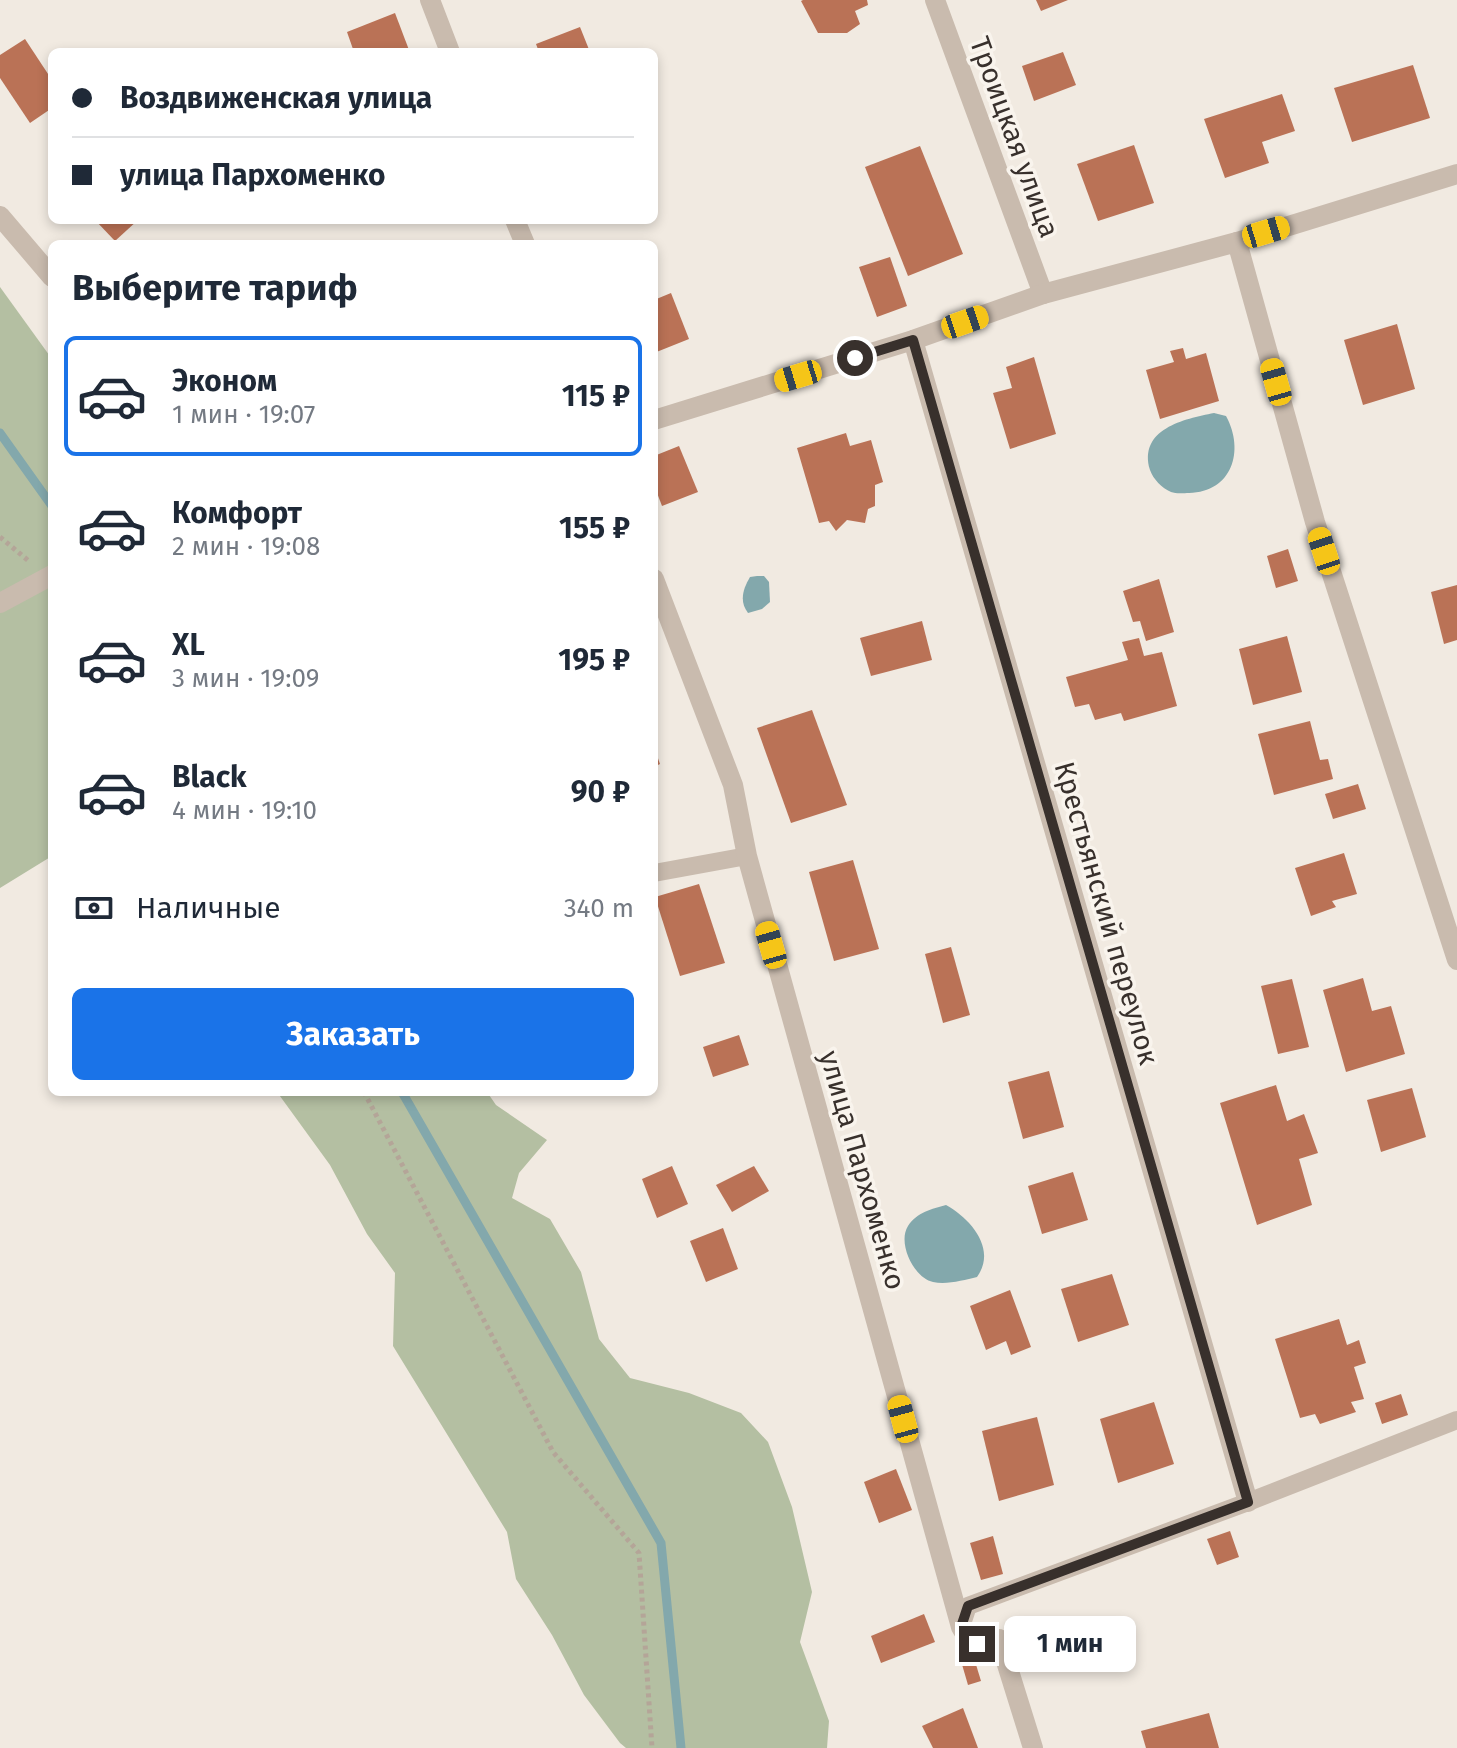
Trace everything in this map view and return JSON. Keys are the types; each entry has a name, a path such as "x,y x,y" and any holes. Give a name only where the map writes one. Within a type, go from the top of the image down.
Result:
{"street":[{"path":"430,0 448,48"},
{"name":"Троицкая улица","path":"935,0 1043,294"},
{"path":"658,419 913,340 1043,294 1237,242 1457,174"},
{"path":"0,216 48,272"},
{"path":"1237,242 1315,522 1457,960"},
{"name":"Крестьянский переулок","path":"913,340 1248,1502"},
{"path":"0,603 48,577"},
{"name":"улица Пархоменко","path":"658,589 733,785 747,856 961,1627"},
{"path":"961,1627 968,1639 977,1644 999,1639 1033,1748"}],"lane":[{"path":"658,872 747,856"},
{"path":"961,1627 968,1606 1457,1420"}],"path":[{"path":"366,1096 553,1452 639,1553 652,1748"}],"green space":[{"path":"0,287 48,353 48,858 0,888"},
{"path":"280,1096 490,1096 496,1105 547,1140 519,1173 512,1198 550,1219 581,1272 599,1339 630,1378 689,1393 741,1413 768,1442 792,1507 812,1592 800,1642 829,1721 827,1748 626,1748 620,1743 584,1695 552,1635 516,1579 507,1532 393,1346 395,1273 367,1234 330,1165"}],"water":[{"path":"1214,413 1226,416 1232,429 1234,455 1225,477 1204,491 1173,493 1161,486 1150,470 1148,456 1157,436 1177,423"},
{"path":"764,576 769,582 770,602 762,609 748,613 743,600 744,590 750,577"},
{"path":"946,1205 964,1218 983,1246 984,1256 977,1277 950,1283 933,1282 920,1274 909,1259 905,1241 908,1226 920,1214"}],"building":[{"path":"803,0 867,0 868,5 855,11 860,24 847,33 818,33"},
{"path":"1036,0 1068,0 1041,11"},
{"path":"395,13 408,48 353,48 347,32"},
{"path":"580,27 588,48 538,48 536,44"},
{"path":"25,39 48,74 48,111 30,123 0,78 0,55"},
{"path":"1063,52 1076,85 1034,101 1022,66"},
{"path":"1413,65 1430,118 1352,142 1334,88"},
{"path":"1282,94 1295,131 1262,142 1269,163 1225,178 1204,119"},
{"path":"1134,145 1154,203 1098,221 1077,164"},
{"path":"920,146 963,254 908,276 865,167"},
{"path":"99,224 134,224 116,240"},
{"path":"890,257 907,306 877,317 859,267"},
{"path":"671,293 689,339 658,351 658,298"},
{"path":"1397,324 1415,389 1363,405 1344,340"},
{"path":"1183,348 1186,359 1206,353 1219,401 1160,419 1146,370 1174,362 1170,351"},
{"path":"1034,357 1056,434 1010,449 993,393 1012,388 1006,367"},
{"path":"846,433 850,446 871,440 883,482 875,485 875,506 868,509 865,523 847,520 836,531 829,521 819,523 797,448"},
{"path":"679,446 698,492 662,506 658,496 658,454"},
{"path":"1288,549 1298,581 1276,588 1267,556"},
{"path":"1159,579 1174,632 1146,641 1140,621 1133,622 1123,591"},
{"path":"1457,585 1457,640 1444,644 1431,592"},
{"path":"922,621 932,660 871,676 860,638"},
{"path":"1287,636 1302,692 1253,705 1239,649"},
{"path":"1139,638 1144,656 1162,652 1177,706 1124,721 1121,713 1095,720 1089,704 1075,707 1066,677 1128,660 1122,642"},
{"path":"812,710 847,805 791,823 757,728"},
{"path":"1310,721 1320,760 1328,759 1333,779 1274,795 1258,734"},
{"path":"1358,784 1366,809 1333,819 1325,794"},
{"path":"1344,853 1357,894 1332,901 1336,907 1311,916 1295,868"},
{"path":"853,860 879,949 834,961 809,872"},
{"path":"699,884 725,963 680,976 658,906 658,896"},
{"path":"951,947 970,1015 943,1023 925,954"},
{"path":"1363,978 1372,1011 1391,1006 1405,1054 1346,1072 1323,990"},
{"path":"1292,979 1309,1047 1278,1054 1261,986"},
{"path":"739,1035 749,1065 713,1077 703,1047"},
{"path":"1049,1071 1064,1127 1023,1139 1008,1082"},
{"path":"1276,1085 1287,1121 1304,1114 1318,1153 1299,1159 1312,1205 1257,1225 1220,1103"},
{"path":"1412,1088 1426,1137 1381,1152 1367,1100"},
{"path":"672,1166 688,1204 657,1218 642,1179"},
{"path":"754,1166 769,1191 732,1212 716,1185"},
{"path":"1073,1172 1088,1220 1042,1234 1028,1186"},
{"path":"723,1228 738,1269 706,1282 690,1241"},
{"path":"1112,1274 1129,1325 1078,1342 1061,1289"},
{"path":"1010,1290 1031,1347 1011,1355 1006,1341 986,1350 970,1306"},
{"path":"1339,1319 1347,1345 1359,1340 1366,1363 1354,1367 1364,1399 1351,1402 1356,1412 1320,1424 1315,1414 1300,1418 1275,1339"},
{"path":"1401,1394 1408,1415 1382,1424 1375,1403"},
{"path":"1154,1402 1174,1464 1118,1483 1100,1419"},
{"path":"1037,1417 1054,1485 999,1501 982,1431"},
{"path":"896,1469 912,1510 879,1523 864,1482"},
{"path":"1230,1531 1239,1557 1217,1565 1207,1539"},
{"path":"993,1536 1003,1574 981,1580 970,1543"},
{"path":"924,1614 935,1642 881,1663 871,1636"},
{"path":"974,1658 981,1681 968,1685 961,1661"},
{"path":"963,1708 978,1748 933,1748 922,1726"},
{"path":"1209,1713 1219,1748 1146,1748 1141,1731"}],"waterway":[{"path":"0,433 48,500"},
{"path":"404,1096 661,1543 681,1748"}],"route":[{"path":"855,358 913,340 1248,1502 968,1606 961,1627 968,1639 977,1644"}]}
